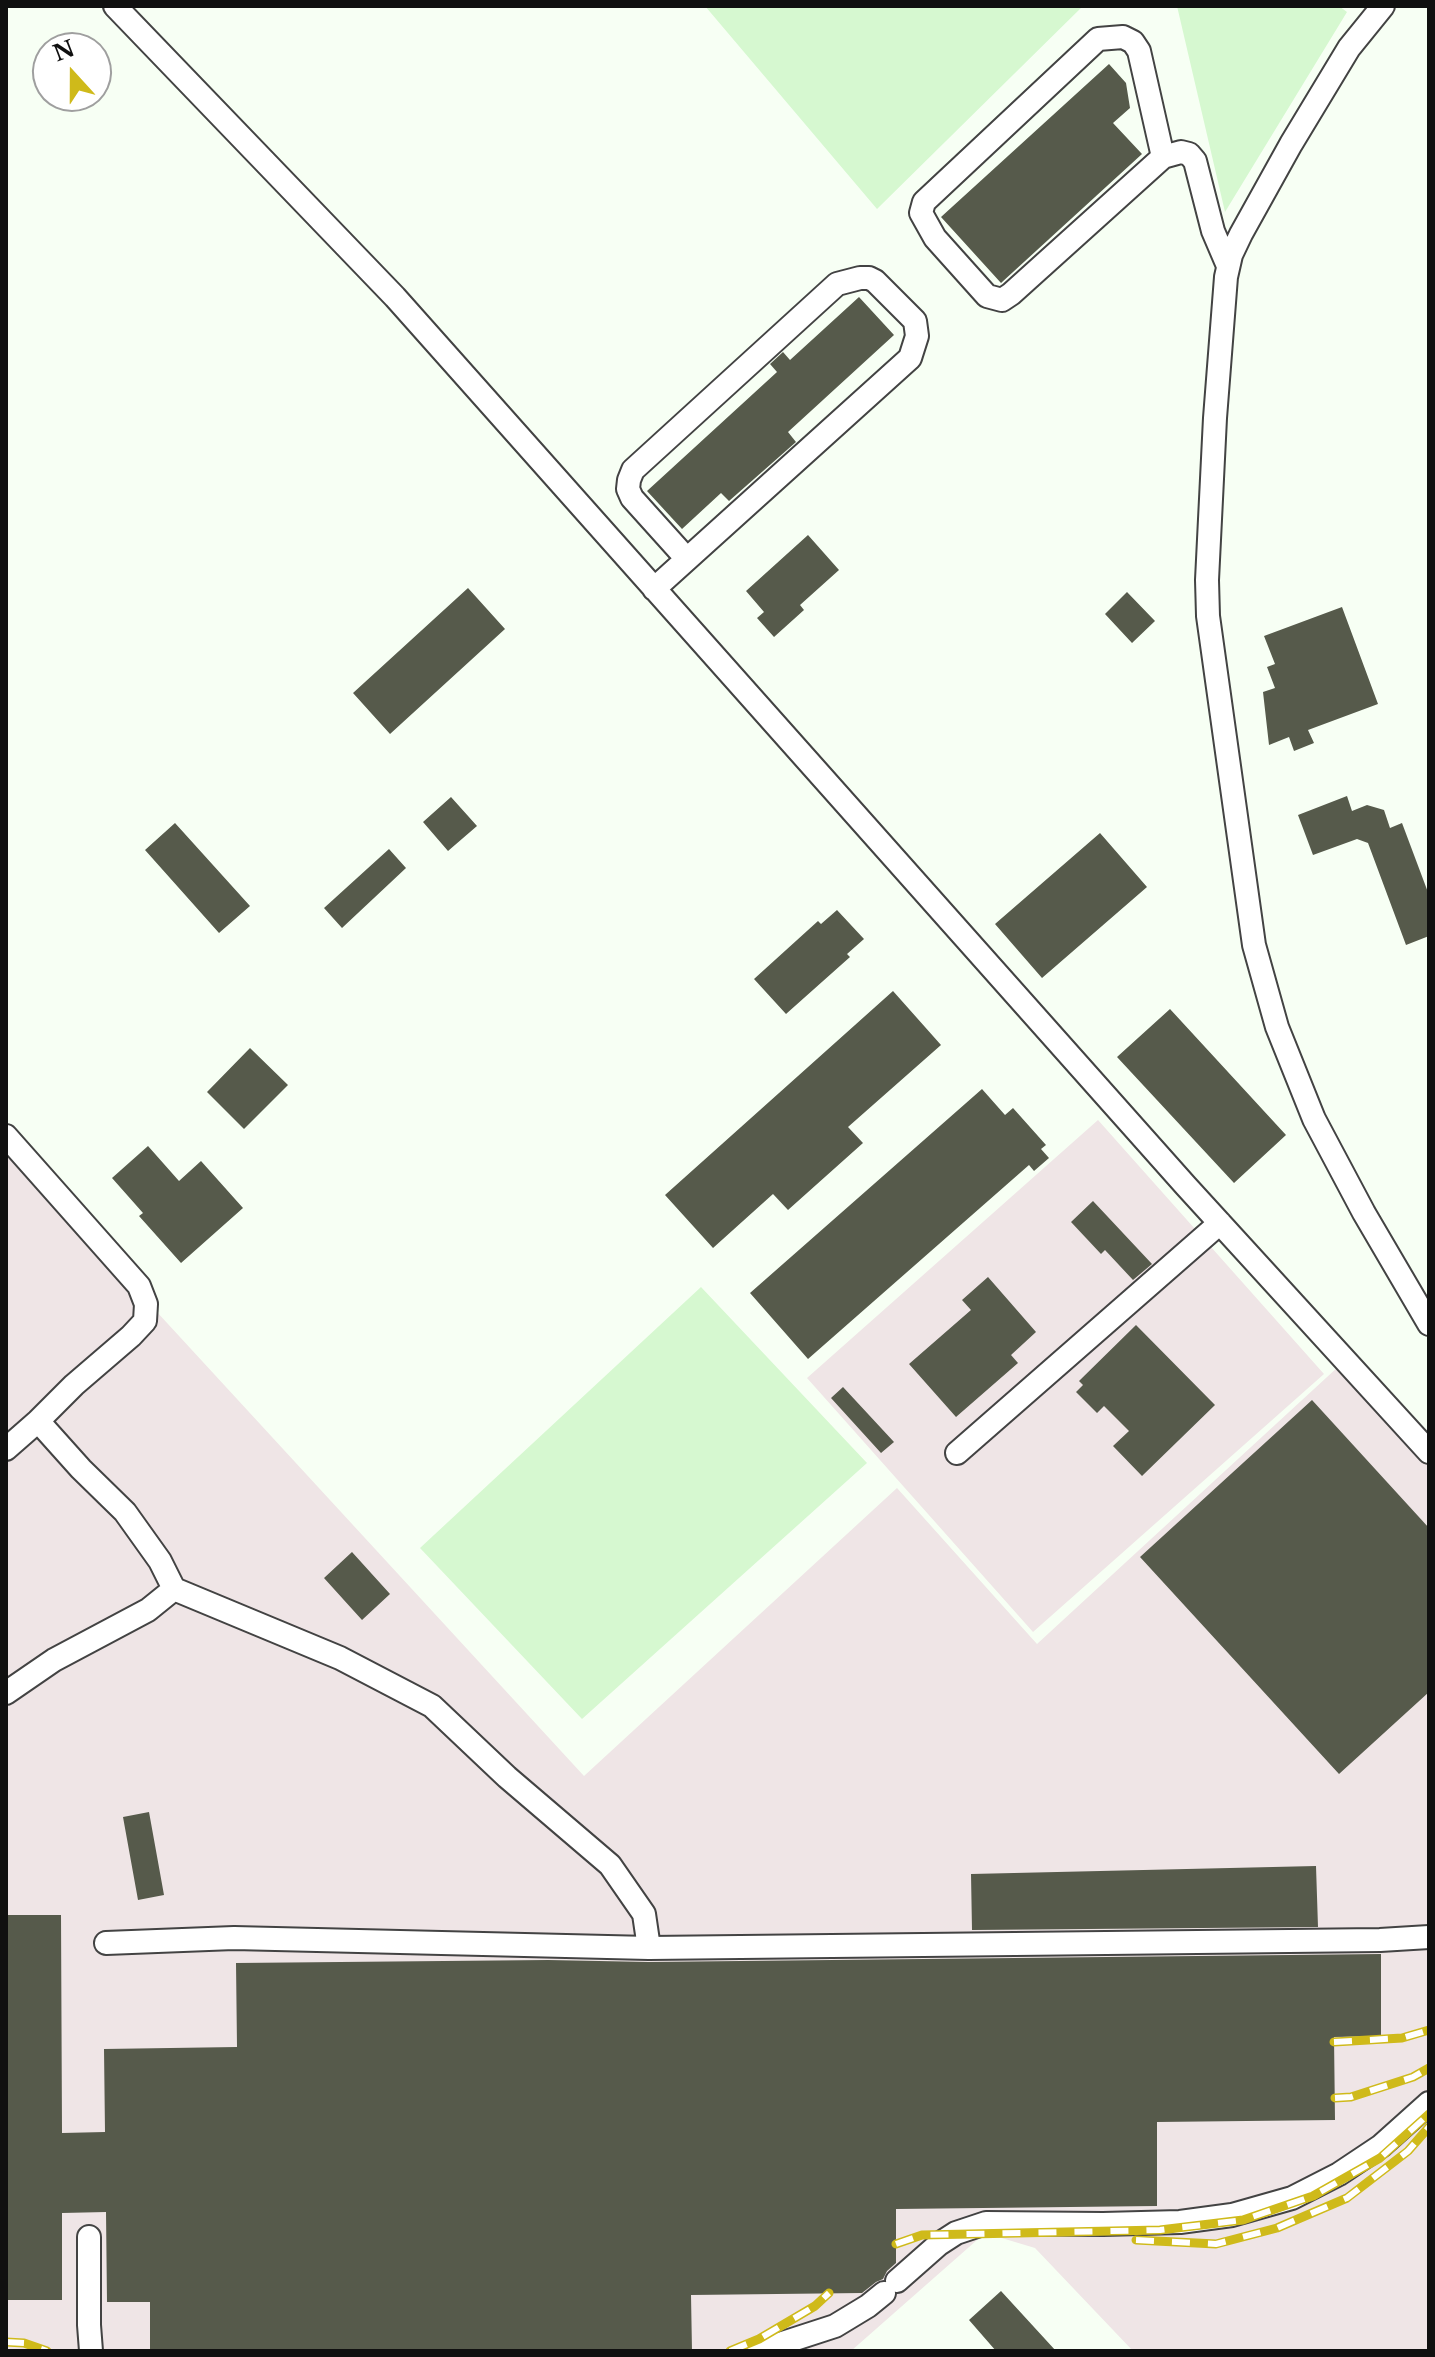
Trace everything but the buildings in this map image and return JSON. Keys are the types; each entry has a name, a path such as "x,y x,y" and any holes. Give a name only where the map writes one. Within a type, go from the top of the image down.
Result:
{"street":[{"path":"115,6 395,297 1220,1223 1429,1452"},
{"path":"1383,6 1349,48 1291,144 1241,234 1228,266 1215,418 1207,592 1254,945 1277,1027 1314,1119 1429,1324"},
{"path":"1163,157 1139,51 1133,42 1123,37 1098,39 924,202 921,213 935,238 987,296 1002,300 1163,157 1181,152 1189,154 1195,161 1213,231 1228,266"},
{"path":"654,589 910,358 917,336 915,321 875,281 860,278 837,284 633,470 628,489 632,498 686,558"},
{"path":"6,1136 139,1286 146,1304 145,1321 131,1336 6,1449"},
{"path":"957,1453 1220,1223"},
{"path":"38,1421 125,1512 160,1561 174,1589 340,1658 432,1706 507,1777 610,1865 644,1914 649,1948"},
{"path":"6,1693 54,1660 148,1610 174,1589"},
{"path":"106,1943 234,1938 649,1948 1429,1937"},
{"path":"758,2351 835,2326 868,2306 956,2233 986,2223 1076,2225 1180,2222 1232,2215 1292,2198 1339,2174 1381,2146 1429,2103"},
{"path":"89,2237 91,2351"}],"shaded area":[{"path":"1098,1120 1324,1374 1033,1632 807,1378"},
{"path":"6,1148 584,1776 897,1488 1037,1644 1339,1366 1429,1466 1429,2351 1133,2351 1035,2248 985,2233 851,2351 6,2351"}],"green space":[{"path":"705,6 1083,6 877,209"},
{"path":"1177,6 1339,6 1347,12 1225,212"},
{"path":"701,1287 867,1463 582,1719 420,1548"}],"railway":[{"path":"1334,2042 1402,2038 1429,2030"},
{"path":"1335,2098 1351,2097 1413,2077 1429,2068"},
{"path":"896,2244 922,2235 1160,2230 1243,2220 1313,2196 1380,2158 1429,2114"},
{"path":"1136,2240 1216,2244 1277,2228 1347,2198 1408,2151 1429,2127"},
{"path":"730,2351 759,2339 815,2306 829,2293"},
{"path":"6,2342 24,2343 47,2351"}]}
